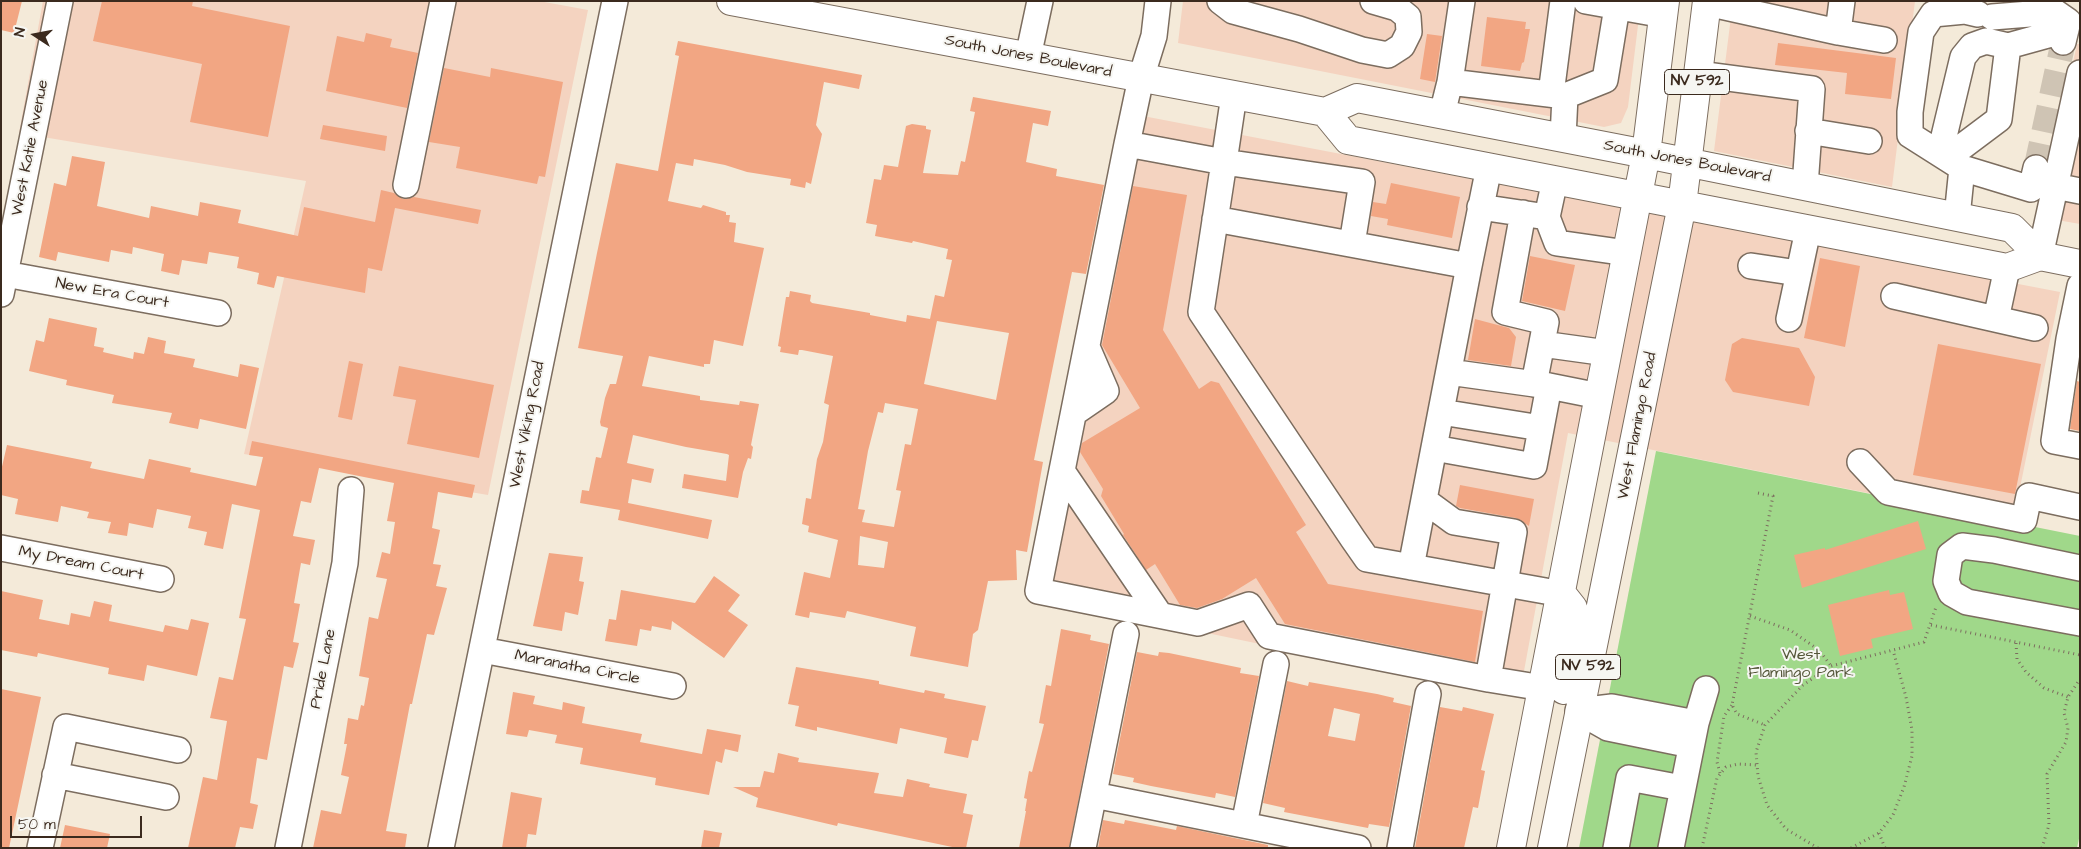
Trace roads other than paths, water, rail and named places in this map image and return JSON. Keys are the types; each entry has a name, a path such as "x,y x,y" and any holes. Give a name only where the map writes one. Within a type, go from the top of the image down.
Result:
{"main road":[{"name":"South Jones Boulevard","path":"731,1 1325,112 1357,98 1442,114 2012,228 2040,256"},
{"name":"West Flamingo Road","path":"1552,848 1578,711 1628,476 1682,205 1707,2"},
{"name":"NV 592","path":"1511,848 1562,594 1646,154 1665,8"},
{"path":"1325,112 1348,140 2007,268 2040,256 2080,264"},
{"path":"1562,594 1573,608 1576,627 1564,691 1566,703 1578,711"},
{"path":"1543,688 1554,703 1559,720 1541,818 1540,842 1544,848"}],"street":[{"name":"West Katie Avenue","path":"3,284 60,1"},
{"path":"406,184 443,1"},
{"name":"West Viking Road","path":"442,848 615,1"},
{"path":"1028,57 1040,1"},
{"path":"1158,1 1154,36 1141,78 1087,346 1106,391 1074,413 1038,591 1198,623 1249,605 1269,636 1543,688"},
{"path":"1220,1 1233,11 1299,29 1362,50 1388,55 1402,46 1409,32 1408,17 1397,8 1373,1"},
{"path":"1442,114 1450,82 1462,1"},
{"path":"1563,1 1558,95 1563,138"},
{"path":"1586,1 1616,7 1665,8"},
{"path":"1838,32 1842,1"},
{"path":"1707,2 1838,32 1884,40"},
{"path":"1450,82 1558,95 1605,80 1616,7"},
{"path":"1957,217 1950,160 1963,57 1972,46 1986,41 2008,46 2064,39 2068,22 2055,12 1985,16 1965,11 1933,14 1921,32 1910,112 1910,135 1950,160 2031,189 2036,168"},
{"path":"1950,160 1999,119 2008,46"},
{"path":"2040,256 2080,73"},
{"path":"1698,74 1812,90 1806,186"},
{"path":"1234,95 1201,312 1367,559 1562,594"},
{"path":"1808,131 1869,140"},
{"path":"1127,144 1224,162 1362,182 1352,244"},
{"path":"1412,567 1489,167"},
{"path":"1555,180 1547,217 1557,243 1627,253"},
{"path":"2055,186 2080,191"},
{"path":"1480,207 1547,217"},
{"path":"1434,448 1534,466 1541,428 1542,344 1546,322 1505,312 1523,213"},
{"path":"1215,219 1469,266"},
{"path":"1789,319 1808,230"},
{"path":"1751,266 1798,273"},
{"path":"1996,319 2007,268"},
{"name":"New Era Court","path":"3,284 218,313"},
{"path":"2080,286 2074,340 2054,440 2080,446"},
{"path":"1894,296 2034,328"},
{"path":"1542,344 1607,354"},
{"path":"1449,372 1542,385 1600,396"},
{"path":"1441,412 1541,428"},
{"path":"1860,462 1888,492 2024,520 2029,496 2080,507"},
{"path":"1062,471 1160,616"},
{"name":"Pride Lane","path":"288,848 345,563 351,490"},
{"path":"1424,500 1454,522 1514,532 1488,679"},
{"path":"2080,568 1994,550 1962,546 1950,555 1946,580 1951,593 1967,602 2080,623"},
{"name":"My Dream Court","path":"1,548 161,579"},
{"path":"1083,848 1126,634"},
{"name":"Maranatha Circle","path":"482,650 673,686"},
{"path":"1244,825 1276,664"},
{"path":"1670,848 1693,734 1706,689"},
{"path":"1400,848 1428,694"},
{"path":"1578,711 1608,728 1693,734"},
{"path":"40,848 66,727 178,750"},
{"path":"55,775 166,796"},
{"path":"1616,848 1629,778 1682,788"},
{"path":"1094,795 1358,848"}],"tunnel":[{"path":"2036,168 2062,48"}],"park label":[{"name":"West Flamingo Park","path":"1801,665"}]}
